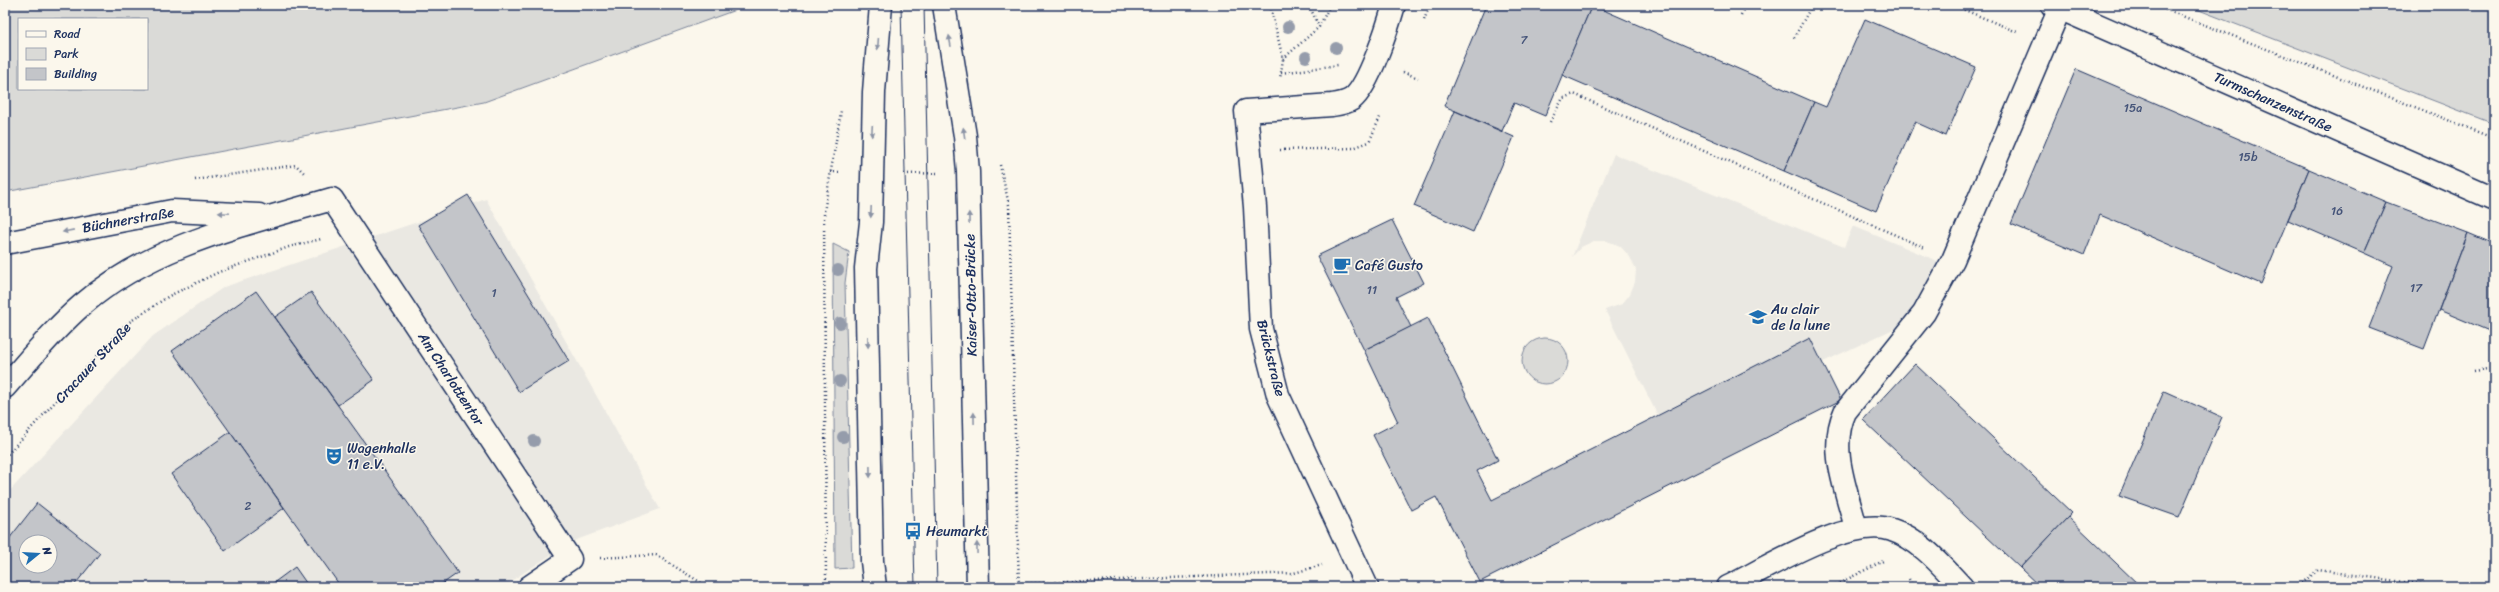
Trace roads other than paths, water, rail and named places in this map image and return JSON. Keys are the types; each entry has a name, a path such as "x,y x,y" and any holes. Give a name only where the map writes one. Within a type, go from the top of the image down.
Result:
{"street":[{"path":"875,587 872,561 866,268 873,173 874,92 881,5"},
{"name":"Kaiser-Otto-Brücke","path":"944,5 956,77 968,172 978,587"},
{"name":"Brückstraße","path":"1367,587 1278,395 1261,329 1255,207 1246,111 1342,104 1352,99 1360,90 1367,76 1394,5"},
{"path":"1856,528 1838,457 1837,435 1840,423 1845,412 1924,313 1936,295 1953,260 2045,45 2056,7"},
{"name":"Turmschanzenstraße","path":"2056,7 2494,200"},
{"name":"Am Charlottentor","path":"277,215 332,199 570,559 529,587"},
{"name":"Büchnerstraße","path":"5,243 172,211 277,215"},
{"path":"6,385 71,315 94,294 133,268 171,249 277,215"},
{"path":"1728,587 1820,542 1856,528 1873,526 1892,530 1914,541 1962,587"},
{"path":"870,587 872,561"}],"tram line":[{"path":"901,5 915,587"},
{"path":"924,5 937,587"}],"place":[{"name":"Café Gusto","path":"1342,265"},
{"name":"Au clair de la lune","path":"1758,317"},
{"name":"Wagenhalle 11 e.V.","path":"334,456"},
{"name":"Heumarkt","path":"913,531"}]}
